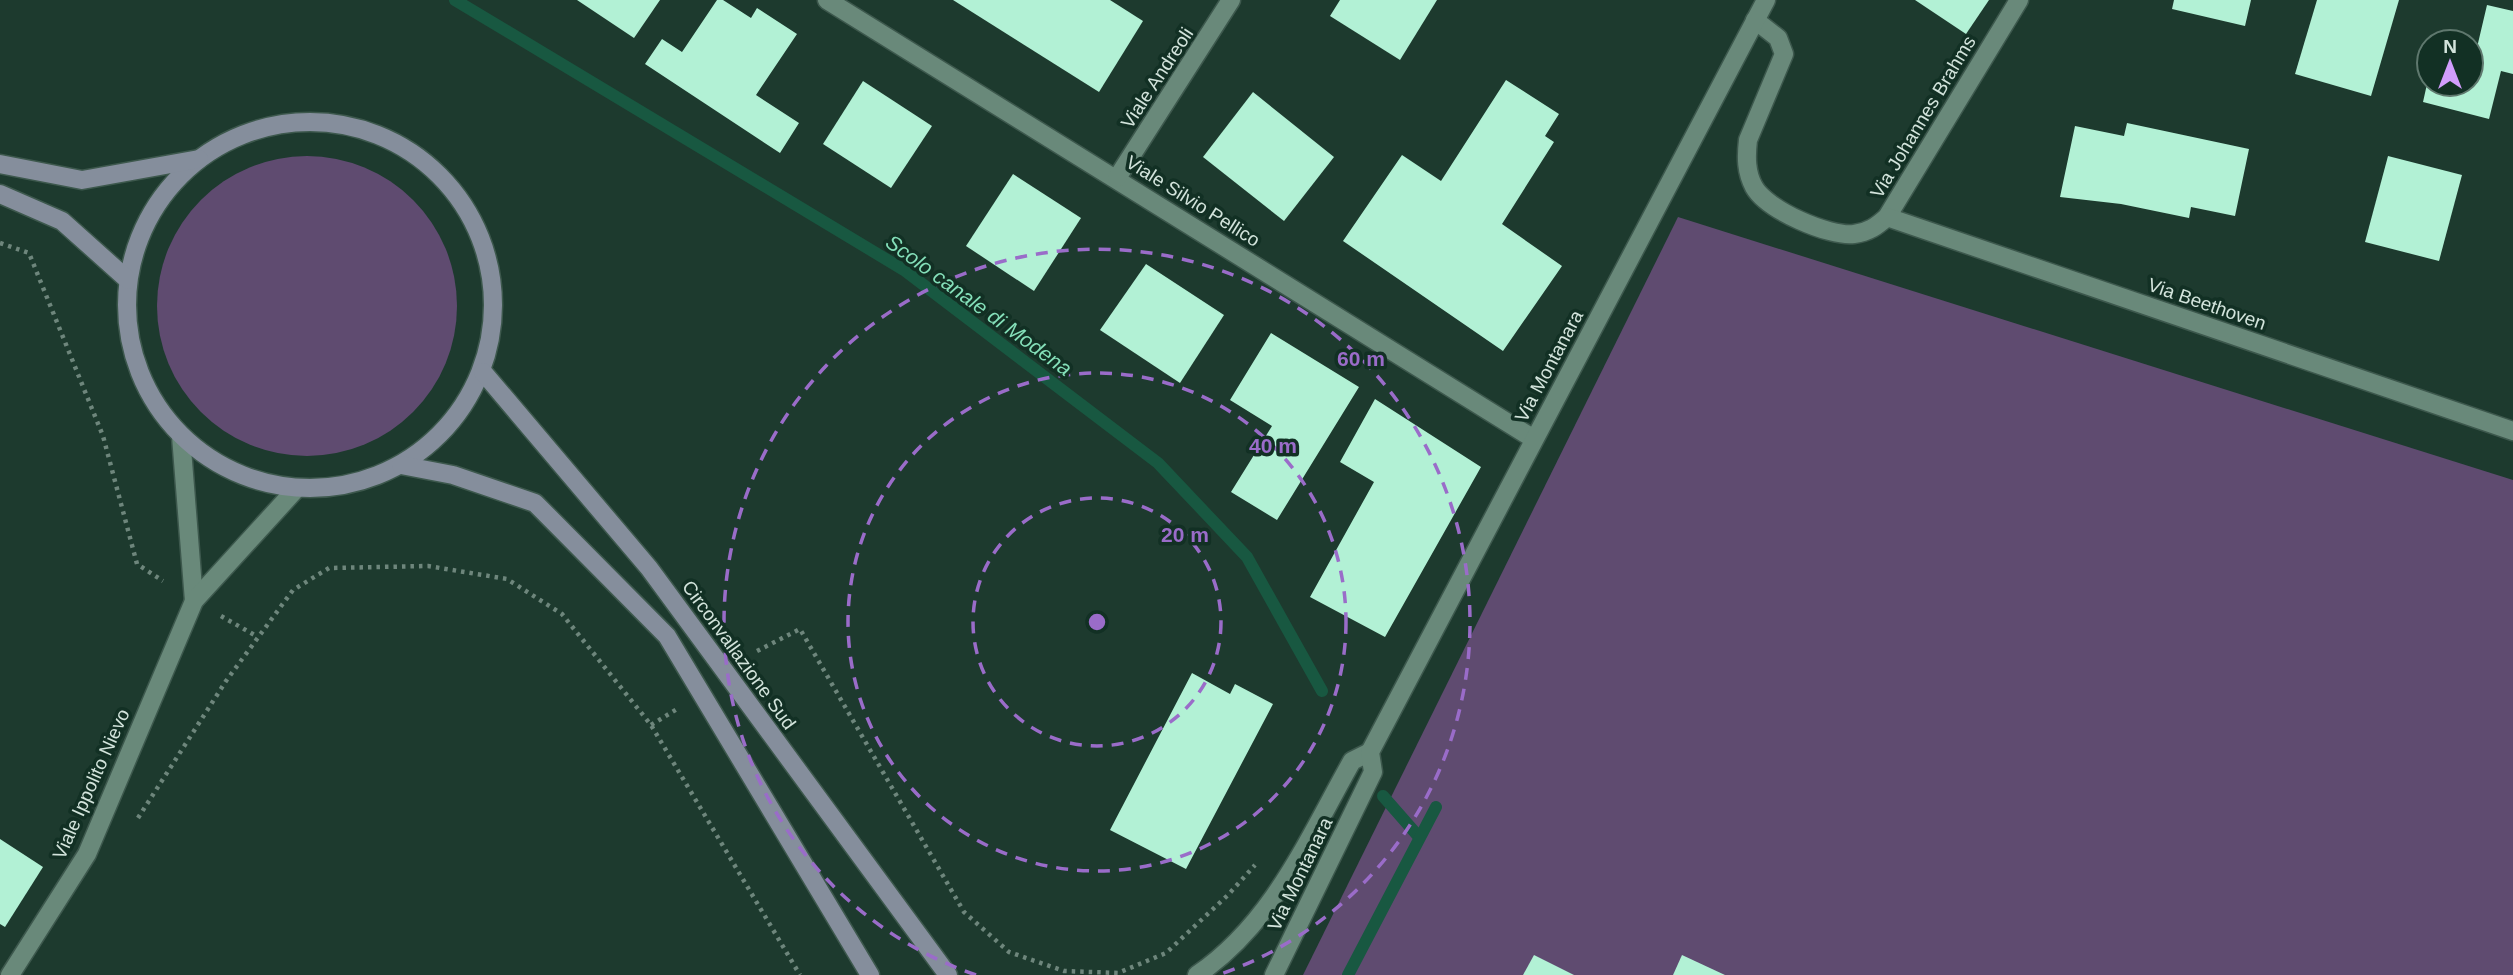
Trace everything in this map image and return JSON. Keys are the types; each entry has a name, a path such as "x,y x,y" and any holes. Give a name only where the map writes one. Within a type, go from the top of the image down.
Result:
{"main road":[{"path":"310,121 369,131 422,158 463,202 488,255 495,314 483,372 450,425 401,466 351,484 297,488 255,480 215,463 181,436 148,391 129,337 128,280 141,234 165,192 199,159 252,131 310,121"},
{"path":"0,164 82,180 199,159"},
{"path":"0,194 62,221 128,280"},
{"name":"Circonvallazione Sud","path":"483,372 649,568 948,975"},
{"path":"401,466 453,475 535,503 667,636 870,975"}],"street":[{"name":"Viale Silvio Pellico","path":"827,0 1534,439"},
{"name":"Viale Andreoli","path":"1117,178 1231,0"},
{"name":"Via Montanara","path":"1197,975 1215,963 1247,933 1278,895 1352,761 1370,752 1766,0"},
{"name":"Via Johannes Brahms","path":"1755,20 1778,38 1784,54 1748,140 1748,172 1754,187 1763,200 1815,227 1852,235 1873,230 1887,217 2019,0"},
{"name":"Via Beethoven","path":"1887,217 2513,431"},
{"name":"Viale Ippolito Nievo","path":"181,436 194,601"},
{"name":"Viale Ippolito Nievo","path":"10,975 87,854 194,601 297,488"},
{"name":"Via Montanara","path":"1274,975 1373,772 1370,752"}],"path":[{"path":"0,243 29,253 103,436 137,564"},
{"path":"135,822 226,681 293,590 329,568 428,566 507,579 562,614 651,725 800,975"},
{"path":"757,651 800,629 964,912 1009,952 1064,971 1118,973 1166,953 1228,895 1259,860"},
{"path":"651,725 680,707"}],"shaded area":[{"path":"292,156 322,156 351,162 378,173 402,190 423,211 446,248 457,291 451,350 440,377 423,401 402,422 378,439 351,450 322,456 292,456 263,450 236,439 212,422 182,390 163,350 157,321 157,291 163,262 174,235 191,211 223,181 263,162"},
{"path":"1678,217 2513,480 2513,975 1303,975"}],"building":[{"path":"577,0 660,0 634,38"},
{"path":"717,0 723,0 751,18 757,8 797,34 756,95 799,123 780,153 645,64 662,39 682,52"},
{"path":"953,0 1110,0 1143,21 1099,92"},
{"path":"1340,0 1437,0 1400,60 1330,16"},
{"path":"1915,0 1989,0 1966,34"},
{"path":"2174,0 2251,0 2245,26 2172,9"},
{"path":"2317,0 2399,0 2371,96 2295,74"},
{"path":"2487,5 2513,11 2513,74 2501,71 2489,119 2423,102 2424,98 2485,98 2485,28 2482,28"},
{"path":"1506,80 1559,114 1545,136 1554,142 1502,224 1562,266 1503,351 1343,241 1402,155 1441,181"},
{"path":"863,81 932,126 891,188 823,144"},
{"path":"1253,92 1334,157 1284,221 1203,157"},
{"path":"2127,123 2249,149 2235,216 2191,207 2189,218 2121,204 2060,197 2075,126 2124,136"},
{"path":"2388,156 2462,175 2439,261 2365,242"},
{"path":"1013,174 1081,218 1034,291 966,246"},
{"path":"1146,264 1224,315 1180,383 1100,330"},
{"path":"1271,333 1359,387 1277,520 1231,492 1272,426 1230,400"},
{"path":"1375,399 1481,467 1385,637 1310,597 1374,482 1340,462"},
{"path":"1192,673 1230,694 1235,684 1273,704 1186,869 1110,830"},
{"path":"0,839 43,867 5,927 0,924"},
{"path":"1534,955 1574,975 1523,975"},
{"path":"1682,955 1725,975 1673,975"}],"waterway":[{"name":"Scolo canale di Modena","path":"455,0 904,270 1158,463 1247,557 1322,691"},
{"path":"1383,796 1419,837"},
{"path":"1348,975 1436,807"}]}
